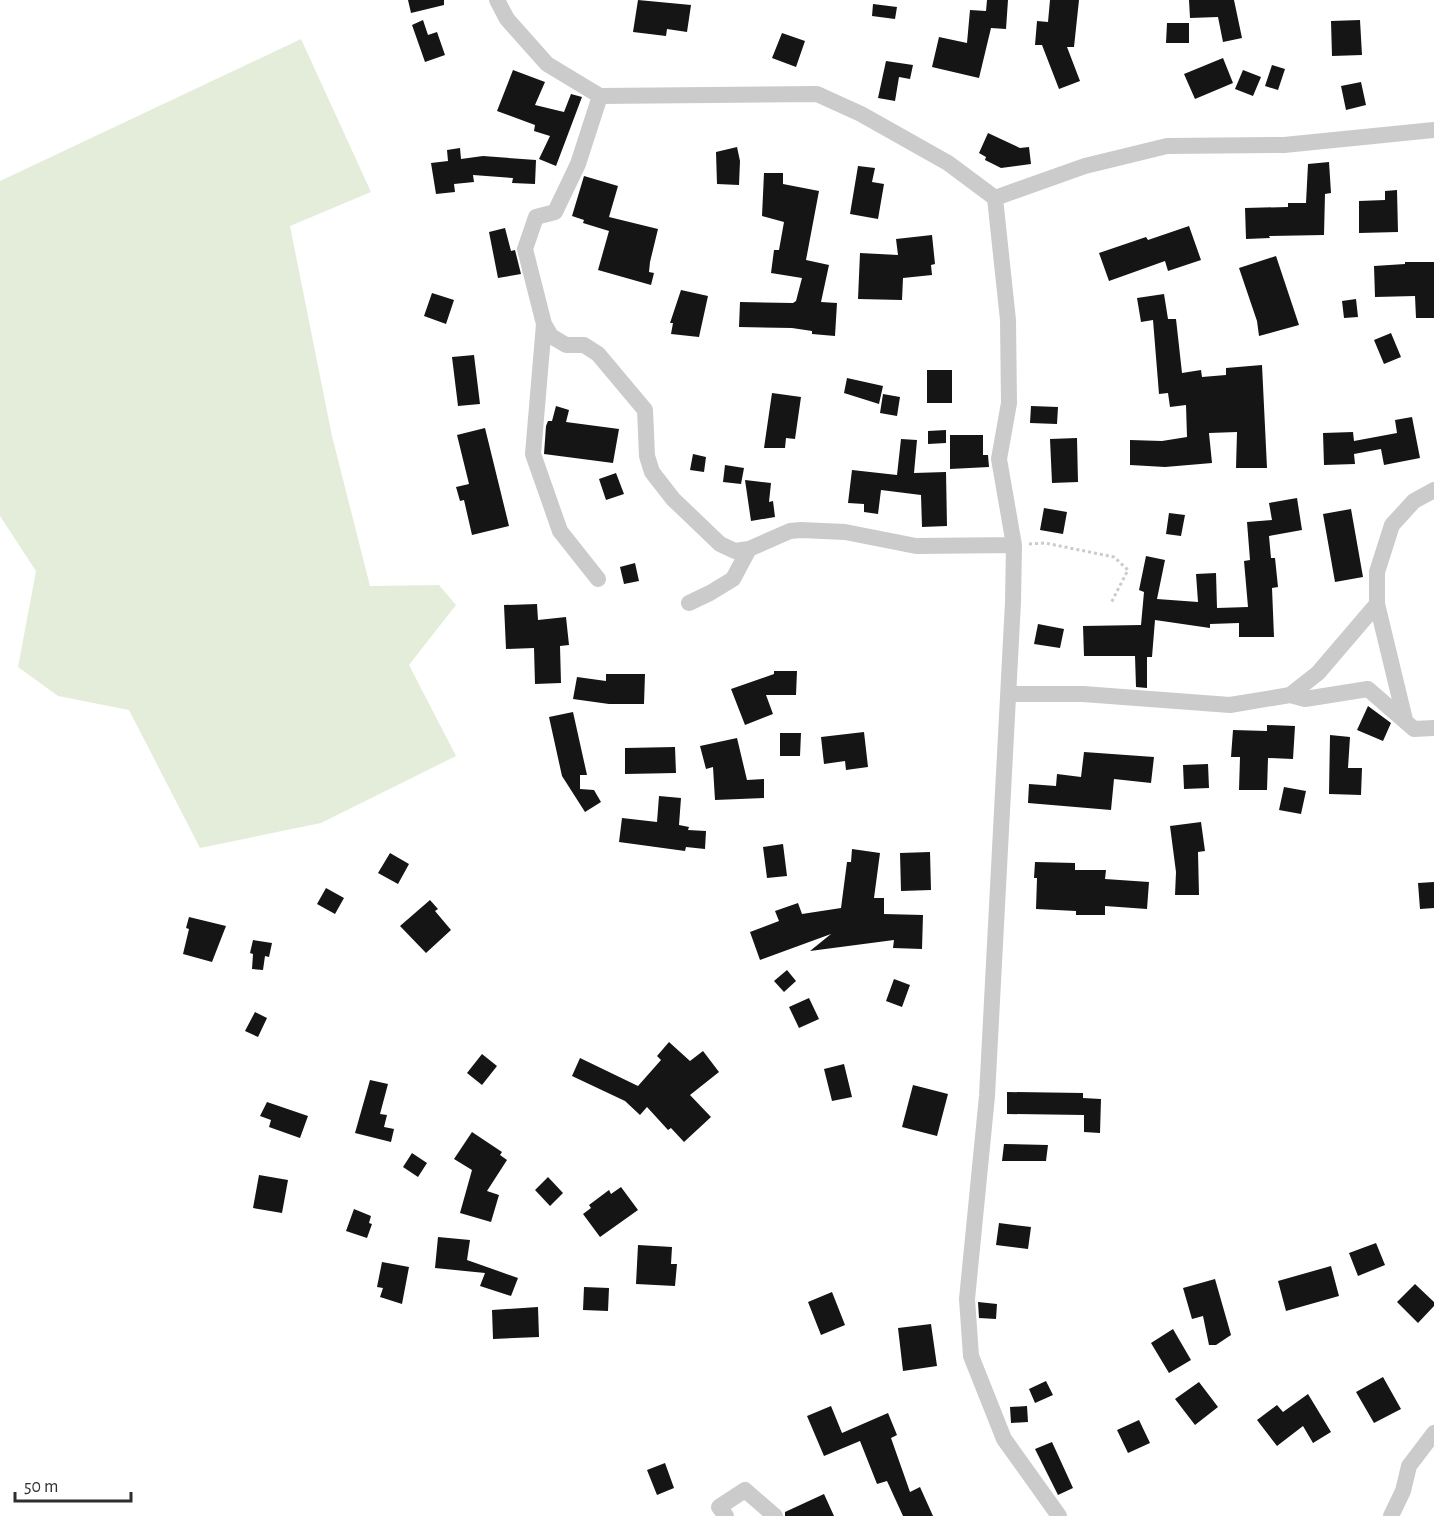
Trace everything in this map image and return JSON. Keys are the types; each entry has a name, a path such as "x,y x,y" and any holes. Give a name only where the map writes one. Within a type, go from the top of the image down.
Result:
{"street":[{"path":"497,0 507,18 547,64 600,96 817,94 861,114 948,163 995,198 1008,332 1009,403 999,459 1014,545 1010,694 987,1096 980,1192 967,1299 971,1356 1004,1439 1059,1516"},
{"path":"600,96 578,164 555,212 536,217 525,249 544,324 551,336 566,345 584,345 598,354 645,410 647,456 652,472 668,494 720,544 735,550 749,549 790,531 801,530 845,532 916,546 1014,545"},
{"path":"995,198 1085,166 1167,146 1284,146 1434,130"},
{"path":"544,324 533,454 560,531 598,579"},
{"path":"1405,720 1377,604 1377,572 1392,525 1414,501 1434,490"},
{"path":"689,603 710,594 733,579 749,549"},
{"path":"1010,694 1083,694 1230,705 1290,694 1318,673 1377,604"},
{"path":"1290,694 1305,699 1368,689 1414,729 1434,728"},
{"path":"1391,1516 1403,1491 1409,1466 1434,1433"},
{"path":"726,1516 719,1507 745,1490 775,1516"}],"path":[{"path":"1014,545 1045,543 1114,557 1128,570 1111,603"}],"green space":[{"path":"301,39 371,192 290,226 332,436 370,586 439,585 456,605 409,665 456,756 321,823 200,848 129,710 58,696 18,667 36,571 0,516 0,181"}],"building":[{"path":"408,0 444,0 444,5 411,13"},
{"path":"638,0 691,5 687,32 667,29 666,36 633,32"},
{"path":"987,0 1008,0 1006,29 991,28 979,78 932,67 939,37 967,43 970,10 986,11"},
{"path":"1050,0 1079,0 1074,47 1067,47 1080,81 1059,89 1042,45 1035,45 1037,21 1048,22"},
{"path":"1189,0 1234,0 1242,38 1223,42 1218,17 1190,18"},
{"path":"873,4 897,7 895,19 872,16"},
{"path":"423,20 428,35 437,32 445,55 425,62 412,25"},
{"path":"1360,20 1362,55 1332,56 1331,21"},
{"path":"1167,23 1189,23 1189,43 1166,43"},
{"path":"782,33 805,41 796,67 772,58"},
{"path":"1223,58 1233,83 1195,99 1184,74"},
{"path":"886,61 913,65 910,79 899,77 895,101 878,98"},
{"path":"1272,65 1285,69 1278,90 1265,86"},
{"path":"513,70 545,82 535,105 564,112 571,94 582,97 556,166 539,159 550,136 534,131 535,125 497,111"},
{"path":"1243,70 1261,77 1253,96 1235,89"},
{"path":"1361,82 1366,105 1346,110 1341,86"},
{"path":"988,133 1020,148 1029,147 1031,164 1001,168 985,160 986,157 979,153"},
{"path":"737,147 740,161 739,185 717,184 716,152"},
{"path":"460,148 461,159 483,156 536,160 535,184 512,183 513,178 473,175 474,182 454,184 455,192 436,194 431,163 448,161 447,150"},
{"path":"1329,162 1331,193 1325,194 1324,235 1269,236 1270,238 1246,239 1245,208 1288,207 1288,203 1306,203 1308,164"},
{"path":"858,166 875,168 872,182 884,184 878,219 850,214"},
{"path":"764,173 783,173 783,184 819,191 806,260 829,265 821,302 837,303 835,336 812,334 812,331 792,328 739,327 740,302 793,303 796,301 802,278 771,273 774,250 779,250 784,222 762,216"},
{"path":"584,176 618,186 609,217 658,229 650,262 649,272 654,273 651,285 598,270 609,231 583,223 584,220 572,216"},
{"path":"1397,190 1398,232 1359,233 1359,201 1385,200 1385,191"},
{"path":"1189,226 1201,260 1168,271 1165,261 1109,281 1099,253 1146,237 1148,240"},
{"path":"505,228 511,251 515,250 521,274 498,278 489,232"},
{"path":"932,235 935,264 931,265 932,275 903,278 902,300 858,299 860,253 898,255 896,239"},
{"path":"1276,256 1299,325 1259,336 1257,321 1239,268"},
{"path":"1405,262 1434,262 1434,318 1416,318 1415,296 1375,297 1374,266 1405,264"},
{"path":"681,290 708,296 699,337 671,334 673,323 670,323"},
{"path":"432,293 454,300 446,324 424,316"},
{"path":"1164,294 1168,319 1176,319 1182,373 1201,370 1202,377 1226,375 1226,368 1262,365 1267,468 1236,468 1237,432 1209,433 1212,463 1165,467 1130,465 1130,440 1162,441 1187,437 1186,405 1170,407 1168,393 1159,394 1153,320 1141,322 1137,298"},
{"path":"1356,299 1358,317 1344,318 1342,301"},
{"path":"1391,333 1401,357 1384,364 1374,340"},
{"path":"474,355 480,404 458,406 452,357"},
{"path":"927,370 952,370 952,403 927,403"},
{"path":"847,378 883,386 879,404 844,393"},
{"path":"772,393 801,397 795,439 786,438 785,448 764,448"},
{"path":"883,394 900,397 897,416 880,413"},
{"path":"556,406 569,410 566,422 619,429 613,463 544,454 546,426 548,421 552,421"},
{"path":"1031,406 1058,407 1057,424 1030,423"},
{"path":"1412,417 1420,458 1384,465 1381,449 1354,454 1355,464 1324,465 1323,433 1353,432 1354,441 1397,433 1395,420"},
{"path":"485,428 509,526 472,535 464,500 460,501 456,487 469,484 457,435"},
{"path":"946,430 946,443 928,444 928,431"},
{"path":"950,435 983,435 983,455 988,455 989,467 950,469"},
{"path":"1077,438 1078,482 1052,483 1050,439"},
{"path":"901,439 917,440 914,473 946,472 947,526 922,527 921,495 881,490 878,514 864,512 864,504 848,503 852,470 897,475"},
{"path":"693,454 706,457 704,472 690,470"},
{"path":"725,465 744,468 741,484 723,482"},
{"path":"616,473 624,494 606,500 599,479"},
{"path":"745,480 771,483 769,502 773,501 775,517 751,521"},
{"path":"1297,498 1302,530 1269,536 1271,558 1275,558 1278,587 1272,588 1274,637 1239,637 1239,623 1210,624 1210,628 1155,620 1152,657 1147,657 1147,688 1136,687 1135,656 1084,656 1083,626 1141,625 1144,592 1139,590 1146,556 1165,560 1157,599 1198,602 1196,574 1216,573 1217,608 1248,607 1244,561 1250,560 1247,522 1272,520 1269,503"},
{"path":"1044,508 1067,512 1063,534 1040,530"},
{"path":"1351,509 1363,577 1335,582 1323,514"},
{"path":"1169,513 1185,515 1181,536 1166,534"},
{"path":"635,563 639,581 624,584 620,567"},
{"path":"537,604 538,620 566,617 569,645 560,646 561,683 535,684 534,648 506,649 504,605"},
{"path":"1038,624 1064,629 1060,648 1034,644"},
{"path":"774,671 797,671 796,695 766,695 773,714 745,725 731,689 774,674"},
{"path":"606,674 645,674 644,704 609,704 573,699 577,677 606,681"},
{"path":"1368,706 1391,723 1383,741 1357,730"},
{"path":"573,712 587,775 580,775 580,789 594,790 601,802 585,812 562,776 549,717"},
{"path":"1267,725 1295,726 1293,759 1268,758 1267,790 1239,790 1240,757 1231,757 1233,730 1267,731"},
{"path":"864,732 868,767 846,770 845,761 824,764 821,737"},
{"path":"780,733 801,733 800,756 780,756"},
{"path":"1330,735 1350,737 1348,768 1362,768 1361,795 1329,794"},
{"path":"737,738 747,780 764,779 764,798 715,800 713,767 706,769 700,746"},
{"path":"675,747 676,773 625,774 625,748"},
{"path":"1084,752 1154,757 1151,783 1114,779 1111,810 1028,803 1029,784 1056,786 1057,774 1081,777"},
{"path":"1208,764 1209,788 1184,789 1183,765"},
{"path":"1284,787 1306,791 1301,814 1279,810"},
{"path":"659,796 681,798 679,825 689,827 688,830 706,831 705,849 686,847 685,851 619,842 622,818 657,822"},
{"path":"1201,822 1205,851 1198,852 1199,895 1175,895 1176,872 1170,826"},
{"path":"783,844 787,876 767,878 763,847"},
{"path":"852,849 880,853 874,898 884,898 884,914 923,915 922,949 893,948 894,940 810,951 831,934 760,960 750,932 779,921 775,911 798,903 802,914 841,908 847,862 851,862"},
{"path":"930,852 931,890 901,891 900,853"},
{"path":"390,853 409,864 398,884 378,873"},
{"path":"1035,862 1075,863 1075,870 1106,870 1105,879 1149,882 1147,909 1105,906 1105,915 1076,915 1076,911 1036,909"},
{"path":"1434,882 1434,908 1420,909 1418,883"},
{"path":"326,888 344,898 335,914 317,904"},
{"path":"430,900 438,909 435,911 451,930 426,953 400,926"},
{"path":"189,917 226,926 212,962 183,954 189,929 186,928"},
{"path":"253,940 272,943 269,957 265,956 263,970 252,969 253,954 250,953"},
{"path":"787,970 796,981 784,992 774,981"},
{"path":"894,979 910,985 902,1007 886,1001"},
{"path":"809,998 819,1019 799,1028 789,1007"},
{"path":"255,1012 267,1018 258,1037 245,1031"},
{"path":"669,1042 690,1061 703,1051 719,1072 690,1095 711,1117 684,1142 671,1128 668,1130 647,1107 640,1115 625,1101 572,1076 580,1058 638,1086 661,1060 657,1056"},
{"path":"482,1054 497,1066 482,1085 467,1073"},
{"path":"844,1064 852,1097 832,1101 824,1069"},
{"path":"370,1080 388,1084 380,1114 387,1115 384,1127 394,1129 391,1142 355,1133"},
{"path":"913,1085 948,1094 937,1136 902,1127"},
{"path":"1007,1092 1083,1093 1083,1098 1101,1099 1100,1133 1084,1132 1084,1115 1007,1114"},
{"path":"267,1102 308,1116 300,1138 269,1127 271,1120 260,1116"},
{"path":"472,1132 502,1152 500,1155 507,1160 487,1191 499,1195 491,1222 460,1213 472,1170 454,1159"},
{"path":"1004,1144 1048,1145 1046,1161 1002,1161"},
{"path":"412,1153 427,1163 418,1177 403,1167"},
{"path":"259,1175 288,1180 282,1213 253,1208"},
{"path":"548,1177 563,1193 550,1206 535,1190"},
{"path":"621,1187 638,1210 600,1237 583,1214 591,1208 589,1205 609,1190 611,1194"},
{"path":"354,1209 371,1216 369,1223 372,1224 367,1238 346,1231"},
{"path":"999,1223 1031,1227 1028,1249 996,1245"},
{"path":"438,1237 470,1240 467,1260 518,1278 511,1296 480,1286 485,1273 435,1268"},
{"path":"1376,1243 1385,1265 1358,1276 1349,1253"},
{"path":"638,1245 672,1247 671,1264 677,1264 675,1286 636,1284"},
{"path":"382,1262 409,1267 402,1304 380,1297 383,1288 377,1287"},
{"path":"1331,1266 1339,1296 1286,1311 1278,1281"},
{"path":"1215,1279 1231,1335 1216,1345 1209,1345 1203,1316 1192,1319 1183,1288"},
{"path":"1415,1284 1434,1302 1434,1306 1418,1323 1397,1302"},
{"path":"584,1287 609,1288 608,1311 583,1310"},
{"path":"832,1292 845,1325 821,1335 808,1302"},
{"path":"978,1302 997,1304 996,1319 979,1318"},
{"path":"538,1307 539,1337 493,1339 492,1310"},
{"path":"931,1324 937,1366 903,1371 898,1328"},
{"path":"1173,1329 1191,1360 1169,1373 1151,1343"},
{"path":"1383,1377 1401,1409 1374,1423 1356,1392"},
{"path":"1046,1381 1053,1395 1035,1403 1029,1389"},
{"path":"1199,1382 1218,1407 1195,1425 1175,1399"},
{"path":"1308,1394 1331,1432 1313,1443 1303,1426 1277,1446 1257,1420 1277,1405 1283,1412"},
{"path":"831,1406 842,1433 888,1413 897,1435 891,1438 910,1492 920,1487 933,1516 903,1516 887,1481 877,1484 860,1441 824,1456 807,1416"},
{"path":"1027,1406 1028,1422 1011,1423 1010,1407"},
{"path":"1139,1420 1150,1443 1128,1453 1117,1430"},
{"path":"1052,1442 1073,1488 1058,1495 1035,1449"},
{"path":"665,1463 674,1488 657,1495 647,1470"},
{"path":"824,1494 834,1516 785,1516 785,1512"}]}
